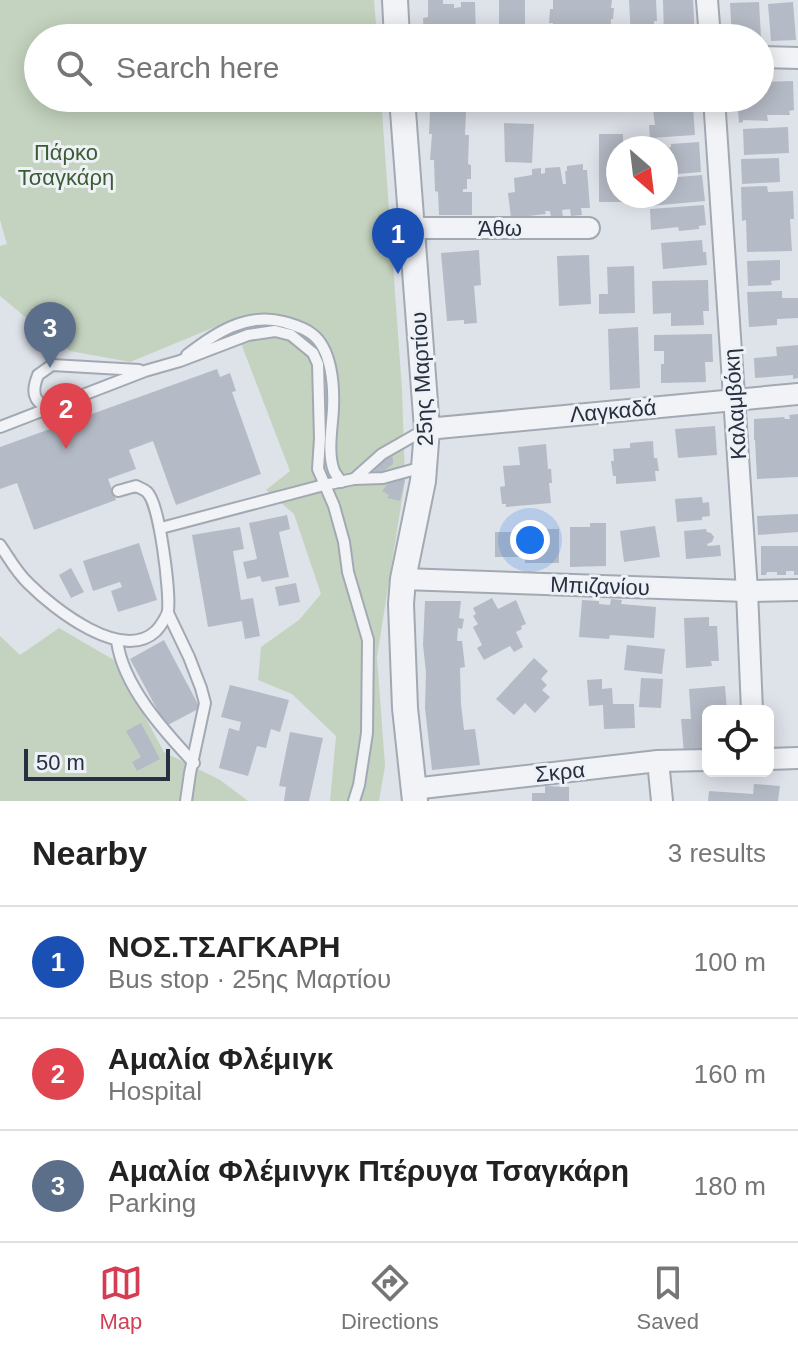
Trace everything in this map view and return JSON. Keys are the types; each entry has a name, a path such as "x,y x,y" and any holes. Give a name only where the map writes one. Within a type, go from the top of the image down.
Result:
{"street":[{"path":"395,0 396,24"},
{"path":"707,0 709,24"},
{"path":"774,57 798,58"},
{"name":"25ης Μαρτίου","path":"403,112 427,429 425,466 403,579 401,619 405,708 414,795"},
{"name":"Καλαμβόκη","path":"715,112 752,705"},
{"name":"Άθω","path":"412,228 589,228"},
{"name":"Λαγκαδά","path":"427,429 798,394"},
{"name":"Μπιζανίου","path":"403,579 747,591 798,590"},
{"path":"774,759 798,758"},
{"name":"Σκρα","path":"414,795 658,761 702,760"},
{"path":"658,761 662,801"}],"lane":[{"path":"180,361 222,331 256,320 277,320 314,335 328,359 333,406 333,470 341,482"},
{"path":"0,427 248,335 275,331 291,335 313,353 318,364 318,469 334,506 348,572 368,640 367,733 354,801"},
{"path":"48,408 40,405 33,391 38,375 52,365 145,371"},
{"path":"354,479 382,454 427,429"},
{"path":"161,528 324,485 354,479 383,478 425,466"},
{"path":"118,491 136,486 147,492 154,504 161,528 168,613 193,667 205,703 186,801"},
{"path":"0,545 27,583 51,604 86,627 117,641 134,641 155,632 168,613"},
{"path":"117,641 119,657 133,685 160,725 194,763"}],"green space":[{"name":"Πάρκο Τσαγκάρη","path":"0,0 374,0 376,24 24,24 24,112 382,112 402,390 405,480 377,657 385,766 379,801 330,801 336,736 292,694 258,680 261,647 299,620 321,594 294,514 266,490 290,471 232,320 130,362 70,351 0,296 0,246 7,244 0,220"},
{"path":"59,628 114,660 164,752 220,780 248,801 0,801 0,636 20,655"}],"building":[{"path":"428,0 443,0 443,4 454,4 454,8 461,7 461,2 475,2 476,24 423,24 423,18 428,17"},
{"path":"499,0 525,0 525,24 499,24"},
{"path":"553,0 612,0 611,8 614,8 611,24 549,23 550,9 553,9"},
{"path":"629,0 656,0 657,21 654,24 630,24"},
{"path":"663,0 693,0 694,24 664,24"},
{"path":"759,2 760,24 731,24 730,3"},
{"path":"793,2 796,40 774,41 774,24 770,24 768,4"},
{"path":"793,81 794,110 789,111 790,115 767,115 768,121 743,120 739,123 738,112 774,112 774,82"},
{"path":"430,112 466,112 465,135 469,135 471,179 467,179 467,189 463,192 472,192 472,215 439,215 434,160 430,160 432,134 429,134"},
{"path":"653,112 693,112 695,135 650,136 649,125 655,125"},
{"path":"504,123 534,124 532,163 505,162"},
{"path":"788,127 789,153 744,155 743,129"},
{"path":"599,134 623,134 606,136 606,202 599,202"},
{"path":"699,142 701,172 678,174 678,144"},
{"path":"779,158 780,182 742,184 741,159"},
{"path":"583,164 583,170 587,170 590,208 581,208 582,215 571,216 570,209 562,210 563,217 551,218 550,211 545,211 546,214 511,218 508,193 515,192 514,178 532,175 532,169 541,168 541,174 545,173 545,168 560,167 563,184 566,184 567,166"},
{"path":"702,175 705,201 678,203 678,177"},
{"path":"767,186 768,192 793,191 794,219 790,219 792,251 747,252 741,187"},
{"path":"704,205 706,225 679,231 678,227 651,230 650,209"},
{"path":"702,240 707,265 663,269 661,243"},
{"path":"479,250 481,285 474,286 477,323 447,321 441,253"},
{"path":"589,255 591,304 559,306 557,256"},
{"path":"780,260 780,280 771,281 772,285 748,286 747,261"},
{"path":"634,266 635,313 599,314 599,294 608,294 607,267"},
{"path":"708,280 709,311 703,311 704,325 671,326 671,313 653,314 652,281"},
{"path":"782,291 782,298 798,298 798,318 777,319 777,325 749,327 747,292"},
{"path":"638,327 640,388 610,390 608,329"},
{"path":"712,334 713,362 705,362 706,382 661,383 664,351 654,351 654,335"},
{"path":"798,345 798,378 793,379 793,375 755,378 754,358 777,356 776,347"},
{"path":"217,369 220,377 230,373 236,391 232,392 261,474 176,505 153,441 129,450 136,469 108,479 116,500 34,530 17,483 0,489 0,447"},
{"path":"798,414 798,477 757,479 754,419 790,419 789,415"},
{"path":"715,426 717,455 678,458 675,429"},
{"path":"653,441 659,471 655,471 656,481 616,484 611,461 614,461 613,449 630,448 630,443"},
{"path":"546,444 548,469 551,469 551,503 506,507 502,504 500,487 505,486 503,466 520,465 518,447"},
{"path":"393,457 393,464 384,471 374,470 377,465"},
{"path":"402,477 405,480 400,501 387,498 389,495 382,491 390,481"},
{"path":"702,497 703,503 709,502 710,516 702,517 702,520 677,522 675,499"},
{"path":"798,514 798,532 758,535 757,516"},
{"path":"287,515 290,529 279,532 289,577 262,582 260,576 247,579 243,562 257,559 249,523"},
{"path":"590,523 606,523 606,566 570,567 570,527 590,527"},
{"path":"655,526 660,557 624,562 620,531"},
{"path":"240,527 244,549 233,551 241,600 253,598 260,636 245,639 242,621 208,627 192,535"},
{"path":"525,529 559,529 559,563 525,563 525,557 495,557 495,532 525,532"},
{"path":"706,529 714,537 708,546 720,545 721,556 686,559 684,531"},
{"path":"139,543 157,600 118,612 111,591 122,587 120,582 93,591 83,561"},
{"path":"761,546 798,546 798,575 794,575 794,571 786,571 786,575 767,572 761,575"},
{"path":"71,568 84,592 71,598 59,575"},
{"path":"296,583 300,602 279,606 275,587"},
{"path":"492,598 498,609 516,600 526,624 516,632 523,647 514,652 510,646 484,660 477,648 482,645 473,627 478,624 473,608"},
{"path":"611,599 622,600 621,604 656,607 654,638 610,635 609,639 579,637 582,600 610,605"},
{"path":"425,601 461,601 459,618 464,619 462,629 458,628 457,641 462,641 465,667 460,668 464,730 475,729 480,765 432,770 425,708"},
{"path":"709,617 709,626 717,626 719,661 711,661 712,666 686,668 684,618"},
{"path":"164,640 200,708 166,726 130,659"},
{"path":"627,645 665,649 662,674 624,670"},
{"path":"534,658 548,671 541,679 547,685 542,690 550,697 535,713 525,703 514,715 496,699"},
{"path":"641,678 663,679 661,708 639,707"},
{"path":"602,679 602,689 612,688 613,704 634,704 635,728 604,729 603,705 589,706 587,680"},
{"path":"230,685 289,700 280,732 271,729 266,748 257,746 248,776 219,768 229,728 239,731 241,722 221,717"},
{"path":"725,686 727,705 702,705 702,752 684,754 681,719 691,719 689,689"},
{"path":"141,723 160,759 137,771 132,762 141,757 126,731"},
{"path":"290,732 323,738 309,801 284,801 286,787 279,786"},
{"path":"754,784 780,786 778,801 708,801 709,791 753,794"},
{"path":"545,786 569,787 569,801 532,801 532,793 545,793"}],"place":[{"name":"ΝΟΣ.ΤΣΑΓΚΑΡΗ","path":"398,274"},
{"name":"Αμαλία Φλέμινγκ Πτέρυγα Τσαγκάρη","path":"50,368"},
{"name":"Αμαλία Φλέμιγκ","path":"66,449"}]}
